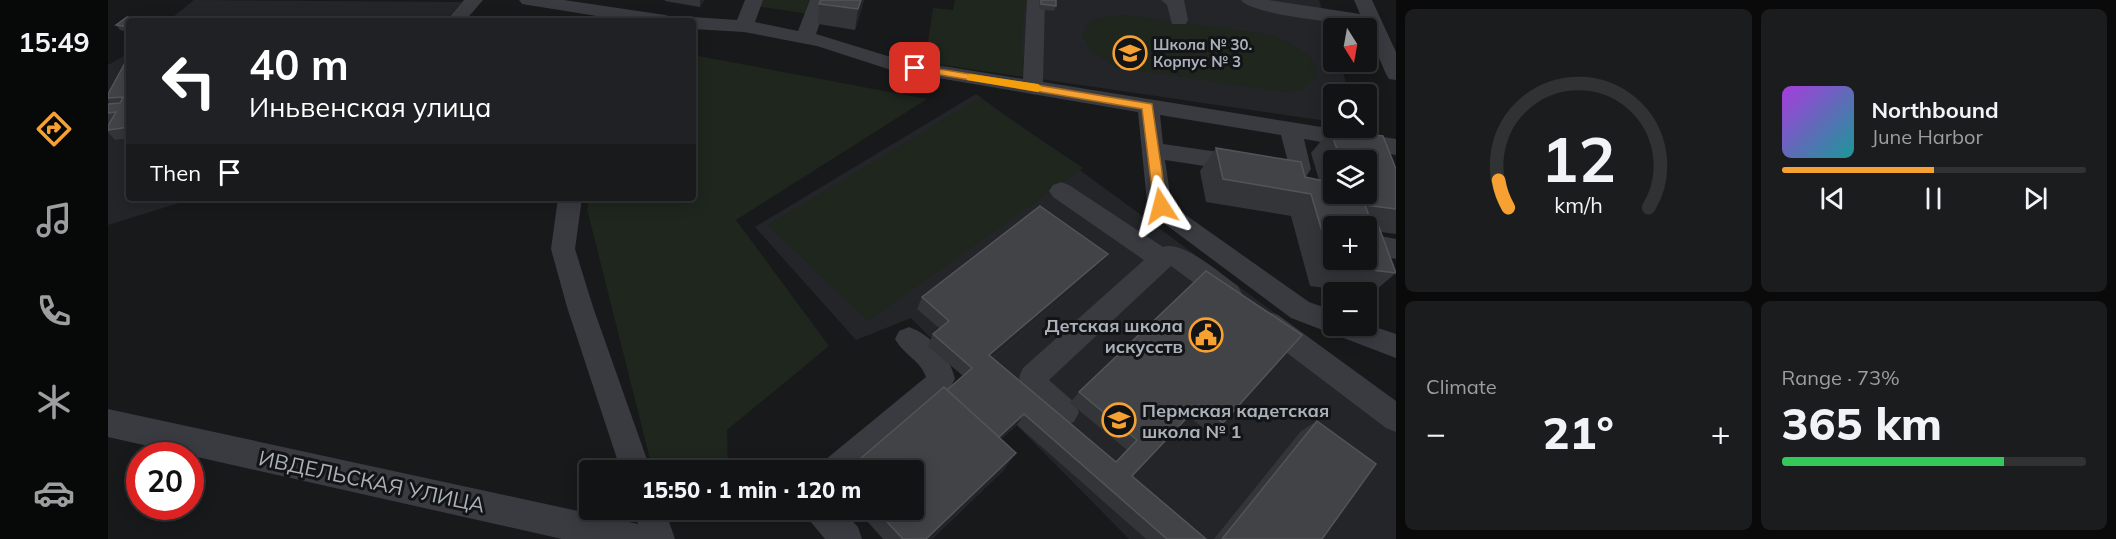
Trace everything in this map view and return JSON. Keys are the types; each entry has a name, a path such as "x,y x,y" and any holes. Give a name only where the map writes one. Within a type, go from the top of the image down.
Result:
{"street":[{"path":"458,18 474,0"},
{"path":"528,0 605,6 654,18"},
{"path":"744,26 754,0"},
{"path":"805,38 819,0"},
{"path":"1033,87 1036,0"},
{"path":"1170,0 1176,0 1179,20"},
{"path":"1250,0 1270,7 1351,18"},
{"path":"1363,0 1372,18"},
{"path":"696,24 744,26 805,38 891,64 1396,147"},
{"path":"1377,30 1396,75"},
{"path":"1148,106 1159,202 1165,212 1300,310 1323,318"},
{"path":"1153,150 1297,172 1300,164 1290,130"},
{"path":"1061,191 1162,260"},
{"path":"570,201 563,249 580,307 632,460"},
{"path":"1377,245 1396,249"},
{"path":"1064,412 1041,392 1034,384 1033,377 1168,255 1182,260 1396,418"},
{"path":"1368,336 1396,346"},
{"path":"849,460 935,388 941,380 940,371 935,363 909,339"},
{"name":"ИВДЕЛЬСКАЯ УЛИЦА","path":"108,423 635,539"},
{"path":"652,520 659,539"},
{"path":"830,520 846,539"}],"shaded area":[{"path":"194,0 463,1 448,18 172,18"},
{"path":"758,0 813,0 808,14 756,6"},
{"name":"Школа № 30. Корпус № 3","path":"955,0 1319,0 1325,18 1323,72 1342,72 1347,84 1323,84 1323,121 925,62 953,10"},
{"path":"955,0 1031,0 1032,9 1024,9 1021,54 1031,55 1030,78 925,62 933,8 953,10"},
{"path":"1125,15 1274,35 1306,53 1314,63 1317,76 1304,88 1286,92 1117,68 1089,49 1083,36 1085,28 1092,19"},
{"path":"126,55 126,201 185,201 108,225 108,65"},
{"path":"696,56 927,99 736,220 829,346 727,430 728,460 650,460 587,209 588,201 696,201"},
{"path":"976,94 1396,402 1396,539 1129,539 911,318 856,340 755,227"},
{"path":"979,98 1083,168 868,321 768,225"}],"building":[{"path":"821,0 861,0 858,9 819,4"},
{"path":"1041,0 1056,0 1056,6 1041,4"},
{"path":"127,17 132,18 126,18 126,27 116,25"},
{"path":"125,63 126,127 108,130 116,112 108,113 108,104 120,103 123,97 108,98 108,94"},
{"path":"1383,136 1396,169 1396,209 1365,205 1369,216 1323,216 1323,235 1311,194 1223,179 1216,148 1301,162 1305,177 1323,181 1323,204 1377,204 1377,150 1337,150 1333,138"},
{"path":"1040,206 1108,254 989,355 1116,462 1137,440 1079,392 1206,271 1302,335 1223,423 1199,405 1132,476 1206,539 1167,539 1024,414 999,437 947,390 972,368 933,334 949,321 922,297"},
{"path":"1377,222 1396,273 1372,270 1377,270"},
{"path":"944,387 1016,453 926,539 903,539 885,520 924,520 924,460 859,460"},
{"path":"1317,421 1376,464 1322,539 1222,539"}],"slow traffic":[{"path":"971,77 1038,88"}],"place":[{"name":"Школа № 30. Корпус № 3","path":"1130,53"},
{"name":"Детская школа искусств","path":"1206,335"},
{"name":"Пермская кадетская школа № 1","path":"1119,420"}],"route":[{"path":"915,68 1148,106 1161,206"}]}
